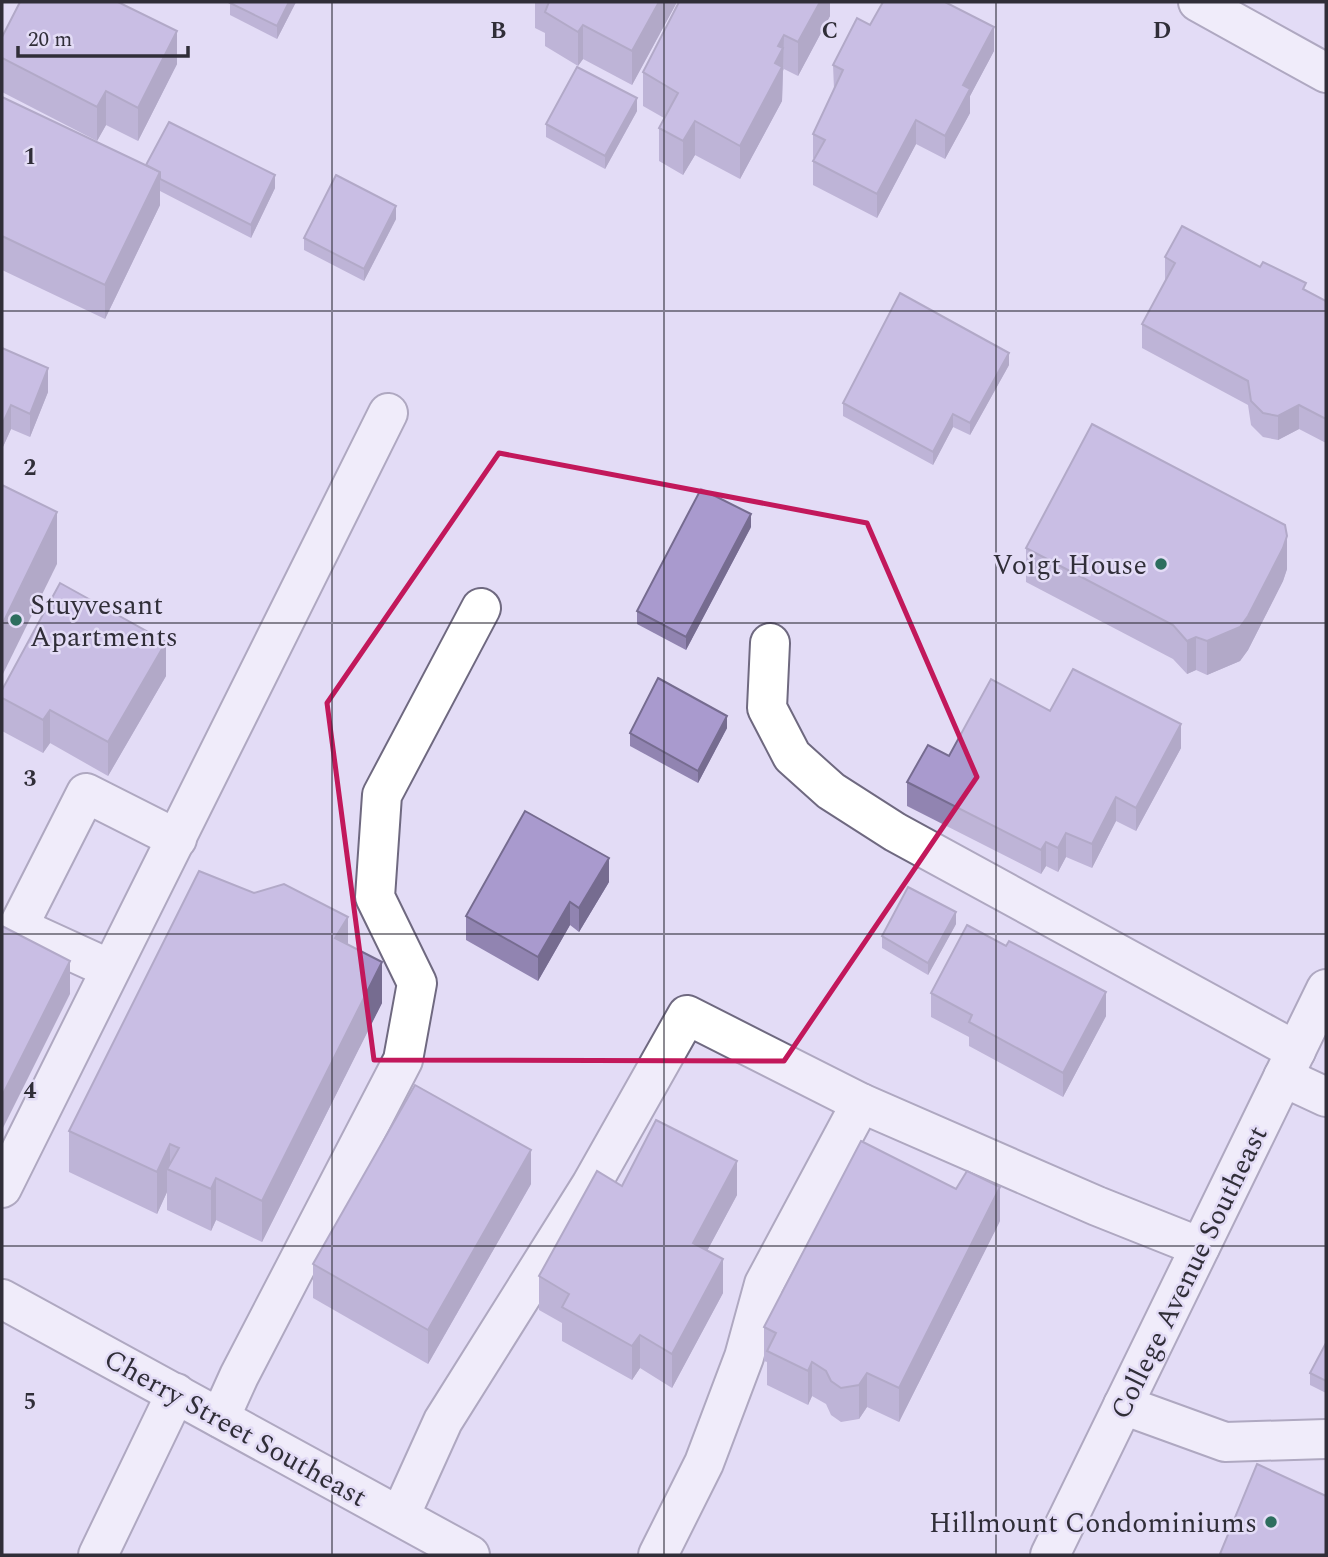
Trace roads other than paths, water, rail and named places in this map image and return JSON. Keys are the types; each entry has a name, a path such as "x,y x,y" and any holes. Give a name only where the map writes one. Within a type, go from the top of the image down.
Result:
{"street":[{"path":"1198,2 1326,73"},
{"path":"2,1188 388,413"},
{"path":"220,1418 239,1376 404,1060 417,983 375,897 382,795 481,608"},
{"path":"770,643 767,708 792,756 831,791 895,832 1290,1064 1326,1097"},
{"path":"110,969 18,927 86,793 177,839"},
{"name":"College Avenue Southeast","path":"1050,1555 1326,989"},
{"path":"400,1516 443,1421 591,1185 687,1015 861,1103 1021,1174 1200,1247"},
{"path":"658,1555 704,1463 744,1357 764,1284 861,1103"},
{"name":"Cherry Street Southeast","path":"2,1299 470,1555"},
{"path":"98,1555 176,1394"},
{"path":"1124,1405 1225,1442 1326,1439"}],"place":[{"name":"Voigt House","path":"1161,564"},
{"name":"Stuyvesant Apartments","path":"16,620"},
{"name":"Hillmount Condominiums","path":"1271,1522"}]}
